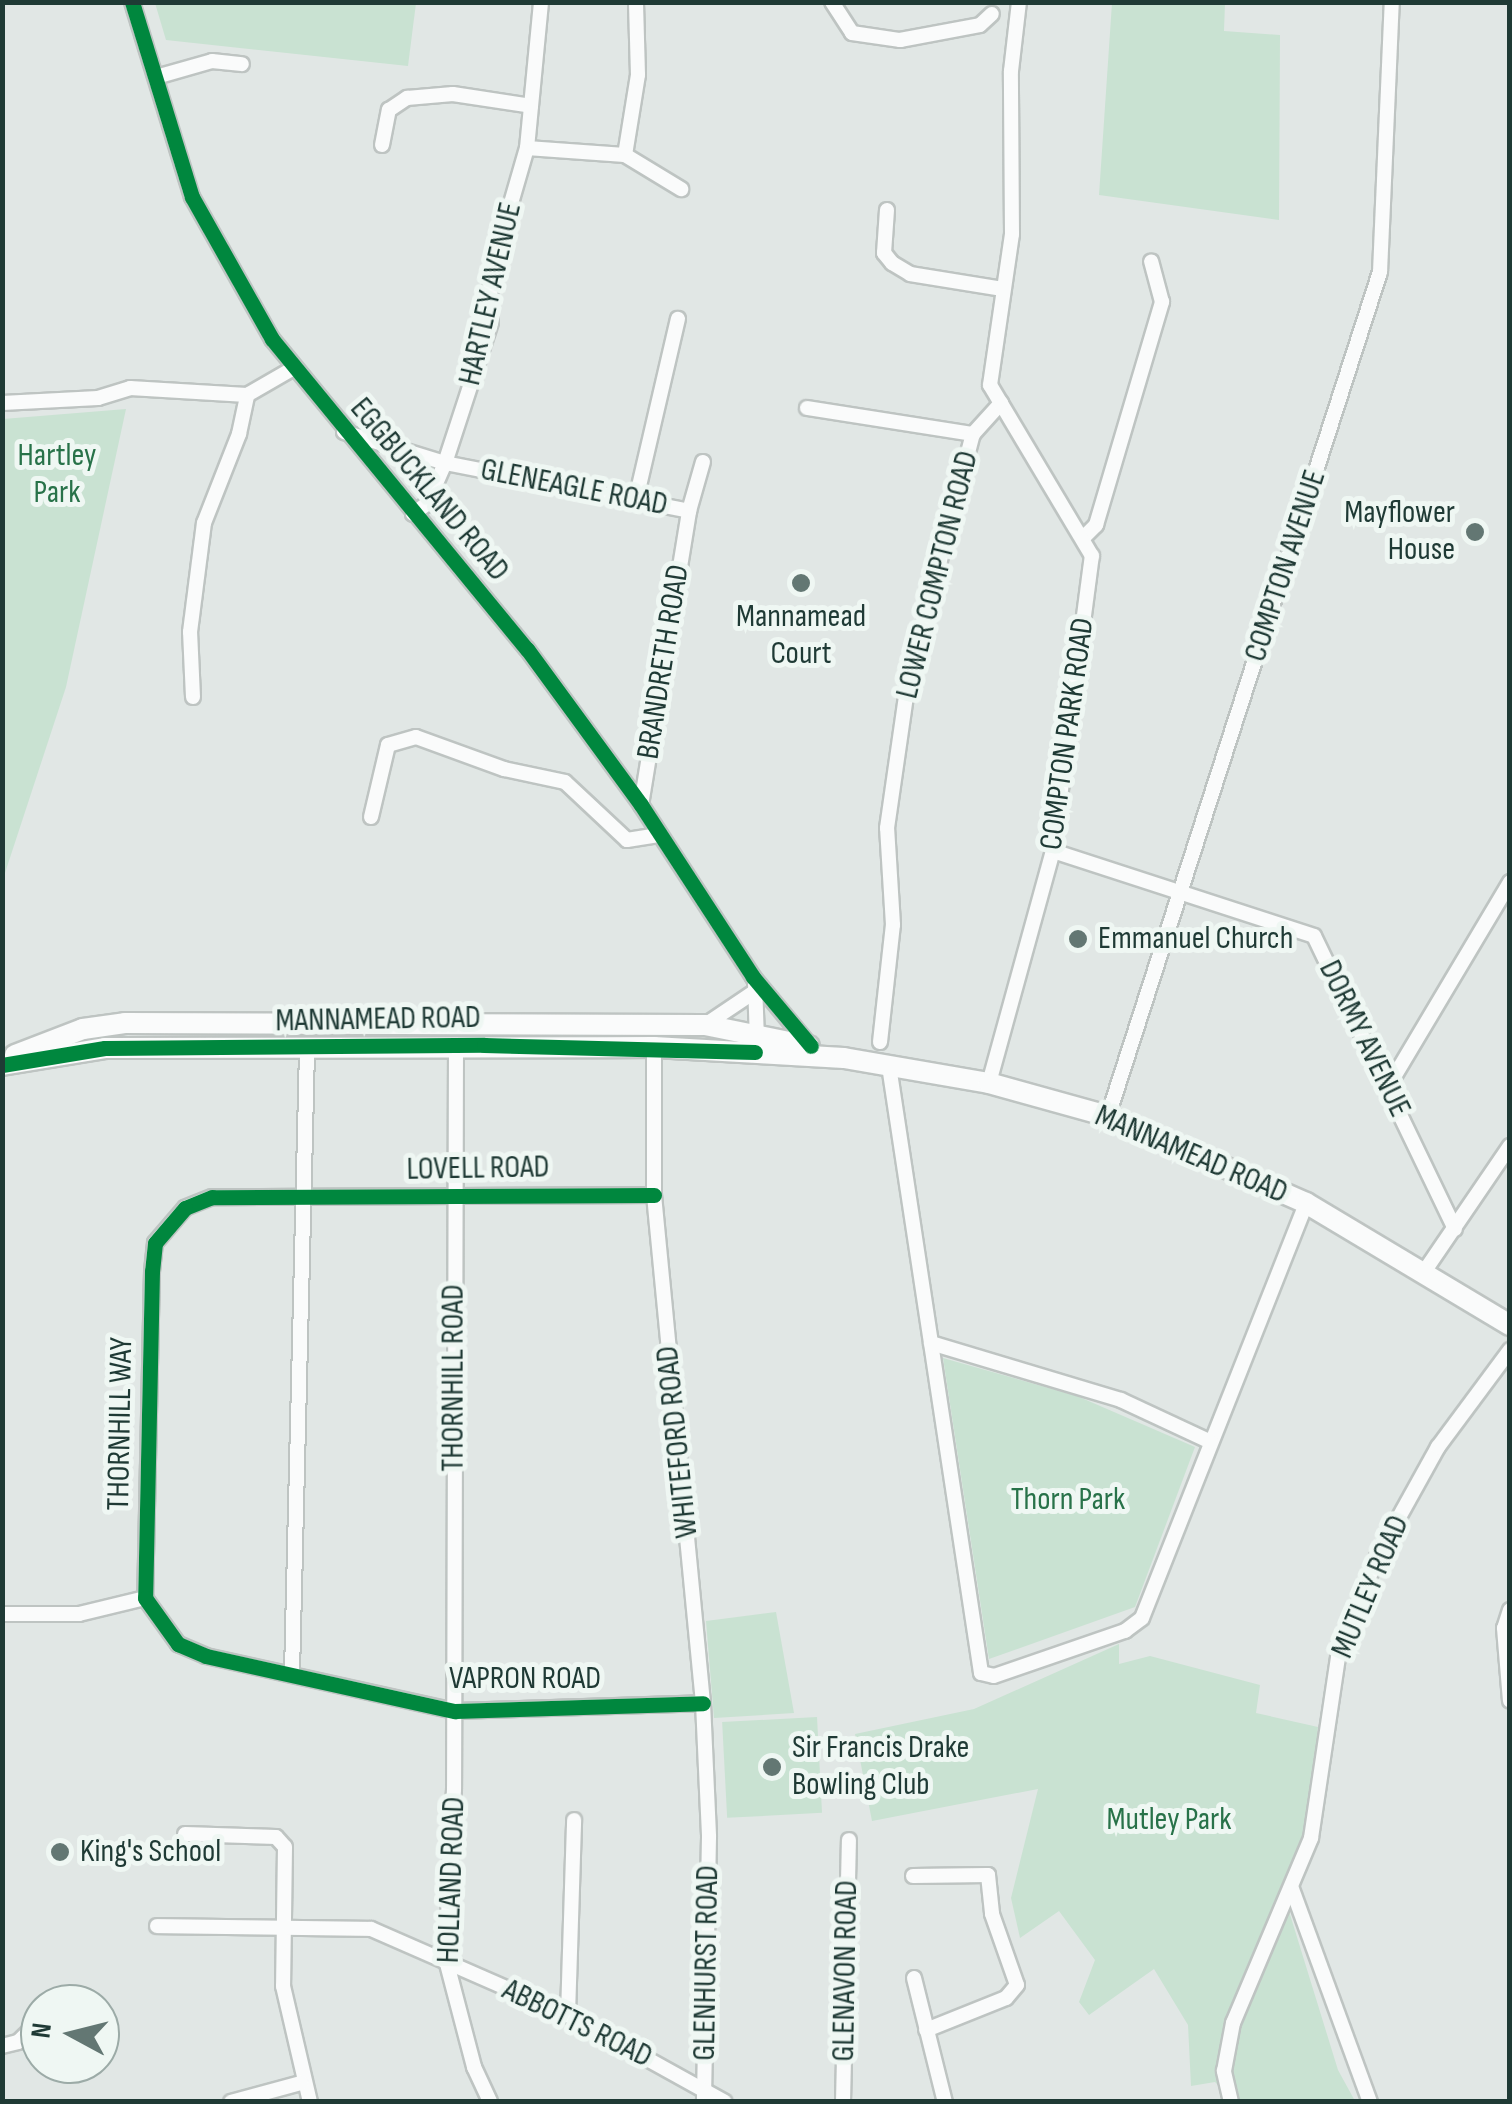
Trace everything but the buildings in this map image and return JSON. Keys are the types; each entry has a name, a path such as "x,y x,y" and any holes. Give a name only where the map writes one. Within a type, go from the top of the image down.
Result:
{"main road":[{"name":"MANNAMEAD ROAD","path":"2,1062 83,1028 125,1023 704,1026 757,1043 989,1083 1108,1116 1306,1203 1426,1270 1510,1325"},
{"path":"454,1024 456,1045"},
{"name":"MANNAMEAD ROAD","path":"2,1062 104,1048 654,1047 757,1043 811,1046 844,1058"}],"street":[{"name":"EGGBUCKLAND ROAD","path":"132,2 192,196 292,369 527,649 641,805 755,984 811,1046"},
{"name":"HARTLEY AVENUE","path":"413,514 427,504 446,462 491,322 490,276 526,148 540,2"},
{"path":"832,2 852,33 900,40 980,25 990,8 1018,10 1012,234 988,370 1001,404"},
{"name":"COMPTON AVENUE","path":"1108,1116 1380,272 1392,2"},
{"path":"620,16 636,10 638,75 626,154"},
{"path":"156,77 212,61 242,64"},
{"path":"382,145 389,110 407,98 453,94 530,106"},
{"path":"526,148 626,154 682,189"},
{"path":"887,210 884,253 892,263 910,274 1003,288"},
{"path":"1084,536 1096,525 1162,302 1151,260"},
{"path":"636,499 678,318"},
{"path":"2,403 98,398 130,388 247,394 292,369"},
{"path":"193,697 190,632 204,523 240,434 247,394"},
{"name":"COMPTON PARK ROAD","path":"989,1083 1052,851 1092,556 1084,536 1001,404"},
{"name":"LOWER COMPTON ROAD","path":"880,1042 892,925 892,774 973,434 1001,404"},
{"path":"807,408 973,434"},
{"name":"GLENEAGLE ROAD","path":"343,432 446,462 688,511"},
{"name":"BRANDRETH ROAD","path":"641,805 688,511 703,462"},
{"path":"371,816 388,744 416,737 504,769 565,782 627,840 659,835"},
{"name":"DORMY AVENUE","path":"1052,851 1314,936 1455,1228"},
{"path":"1388,1087 1510,882"},
{"path":"704,1026 755,984"},
{"path":"755,984 757,1043"},
{"name":"THORNHILL ROAD","path":"455,1711 456,1045"},
{"name":"WHITEFORD ROAD","path":"654,1047 654,1195 703,1703 709,1838"},
{"path":"2,1614 79,1614 145,1598 178,1644 292,1673 306,1049"},
{"path":"889,1066 980,1673 994,1676 1133,1628 1306,1203"},
{"path":"1426,1270 1510,1146"},
{"name":"LOVELL ROAD","path":"304,1196 654,1195"},
{"name":"THORNHILL WAY","path":"145,1598 155,1243 185,1208 212,1196 304,1196"},
{"path":"930,1343 1121,1400 1210,1442"},
{"name":"MUTLEY ROAD","path":"1231,2102 1224,2071 1232,2023 1311,1838 1338,1657 1376,1557 1438,1447 1510,1350"},
{"path":"1510,1610 1510,1701"},
{"name":"VAPRON ROAD","path":"292,1673 455,1711 703,1703"},
{"name":"HOLLAND ROAD","path":"455,1711 446,1960 474,2066 490,2102"},
{"path":"568,2015 574,1820"},
{"path":"185,1834 276,1837 286,1857 283,1986 301,2084 310,2102"},
{"name":"GLENHURST ROAD","path":"704,2095 709,1838"},
{"name":"GLENAVON ROAD","path":"843,2102 849,1840"},
{"path":"913,1876 988,1874 992,1914 1017,1985 1006,1998 926,2030"},
{"path":"1292,1889 1370,2102"},
{"path":"157,1926 282,1931"},
{"name":"ABBOTTS ROAD","path":"282,1931 371,1929 568,2015 704,2095 725,2102"},
{"path":"914,1978 945,2102"},
{"path":"231,2102 301,2084"}],"green space":[{"path":"155,2 416,3 408,66 166,40"},
{"path":"1112,3 1225,3 1224,31 1280,35 1279,220 1099,195"},
{"name":"Hartley Park","path":"126,409 66,687 3,879 3,419"},
{"name":"Thorn Park","path":"943,1358 1077,1396 1195,1447 1135,1607 989,1659"},
{"path":"776,1612 794,1713 714,1718 706,1621"},
{"name":"Mutley Park","path":"1119,1644 1119,1664 1150,1656 1260,1685 1256,1713 1318,1727 1306,1838 1284,1895 1338,2070 1355,2101 1233,2101 1215,2082 1191,2086 1188,2025 1154,1969 1089,2015 1079,2002 1095,1960 1059,1911 1020,1938 1011,1898 1038,1789 872,1821 855,1734 974,1709"},
{"name":"Sir Francis Drake Bowling Club","path":"817,1717 822,1813 727,1818 722,1722"}],"cycle path":[{"path":"132,2 192,197 272,339 527,649 641,805 753,977 811,1046"},
{"path":"2,1065 105,1048 484,1045 755,1052"},
{"path":"654,1195 212,1197 185,1208 155,1243 152,1271 145,1598 178,1644 206,1656 455,1711 703,1703"}],"place":[{"name":"Mayflower House","path":"1475,532"},
{"name":"Mannamead Court","path":"801,583"},
{"name":"Emmanuel Church","path":"1078,939"},
{"name":"Sir Francis Drake Bowling Club","path":"772,1767"},
{"name":"King's School","path":"60,1852"}]}
